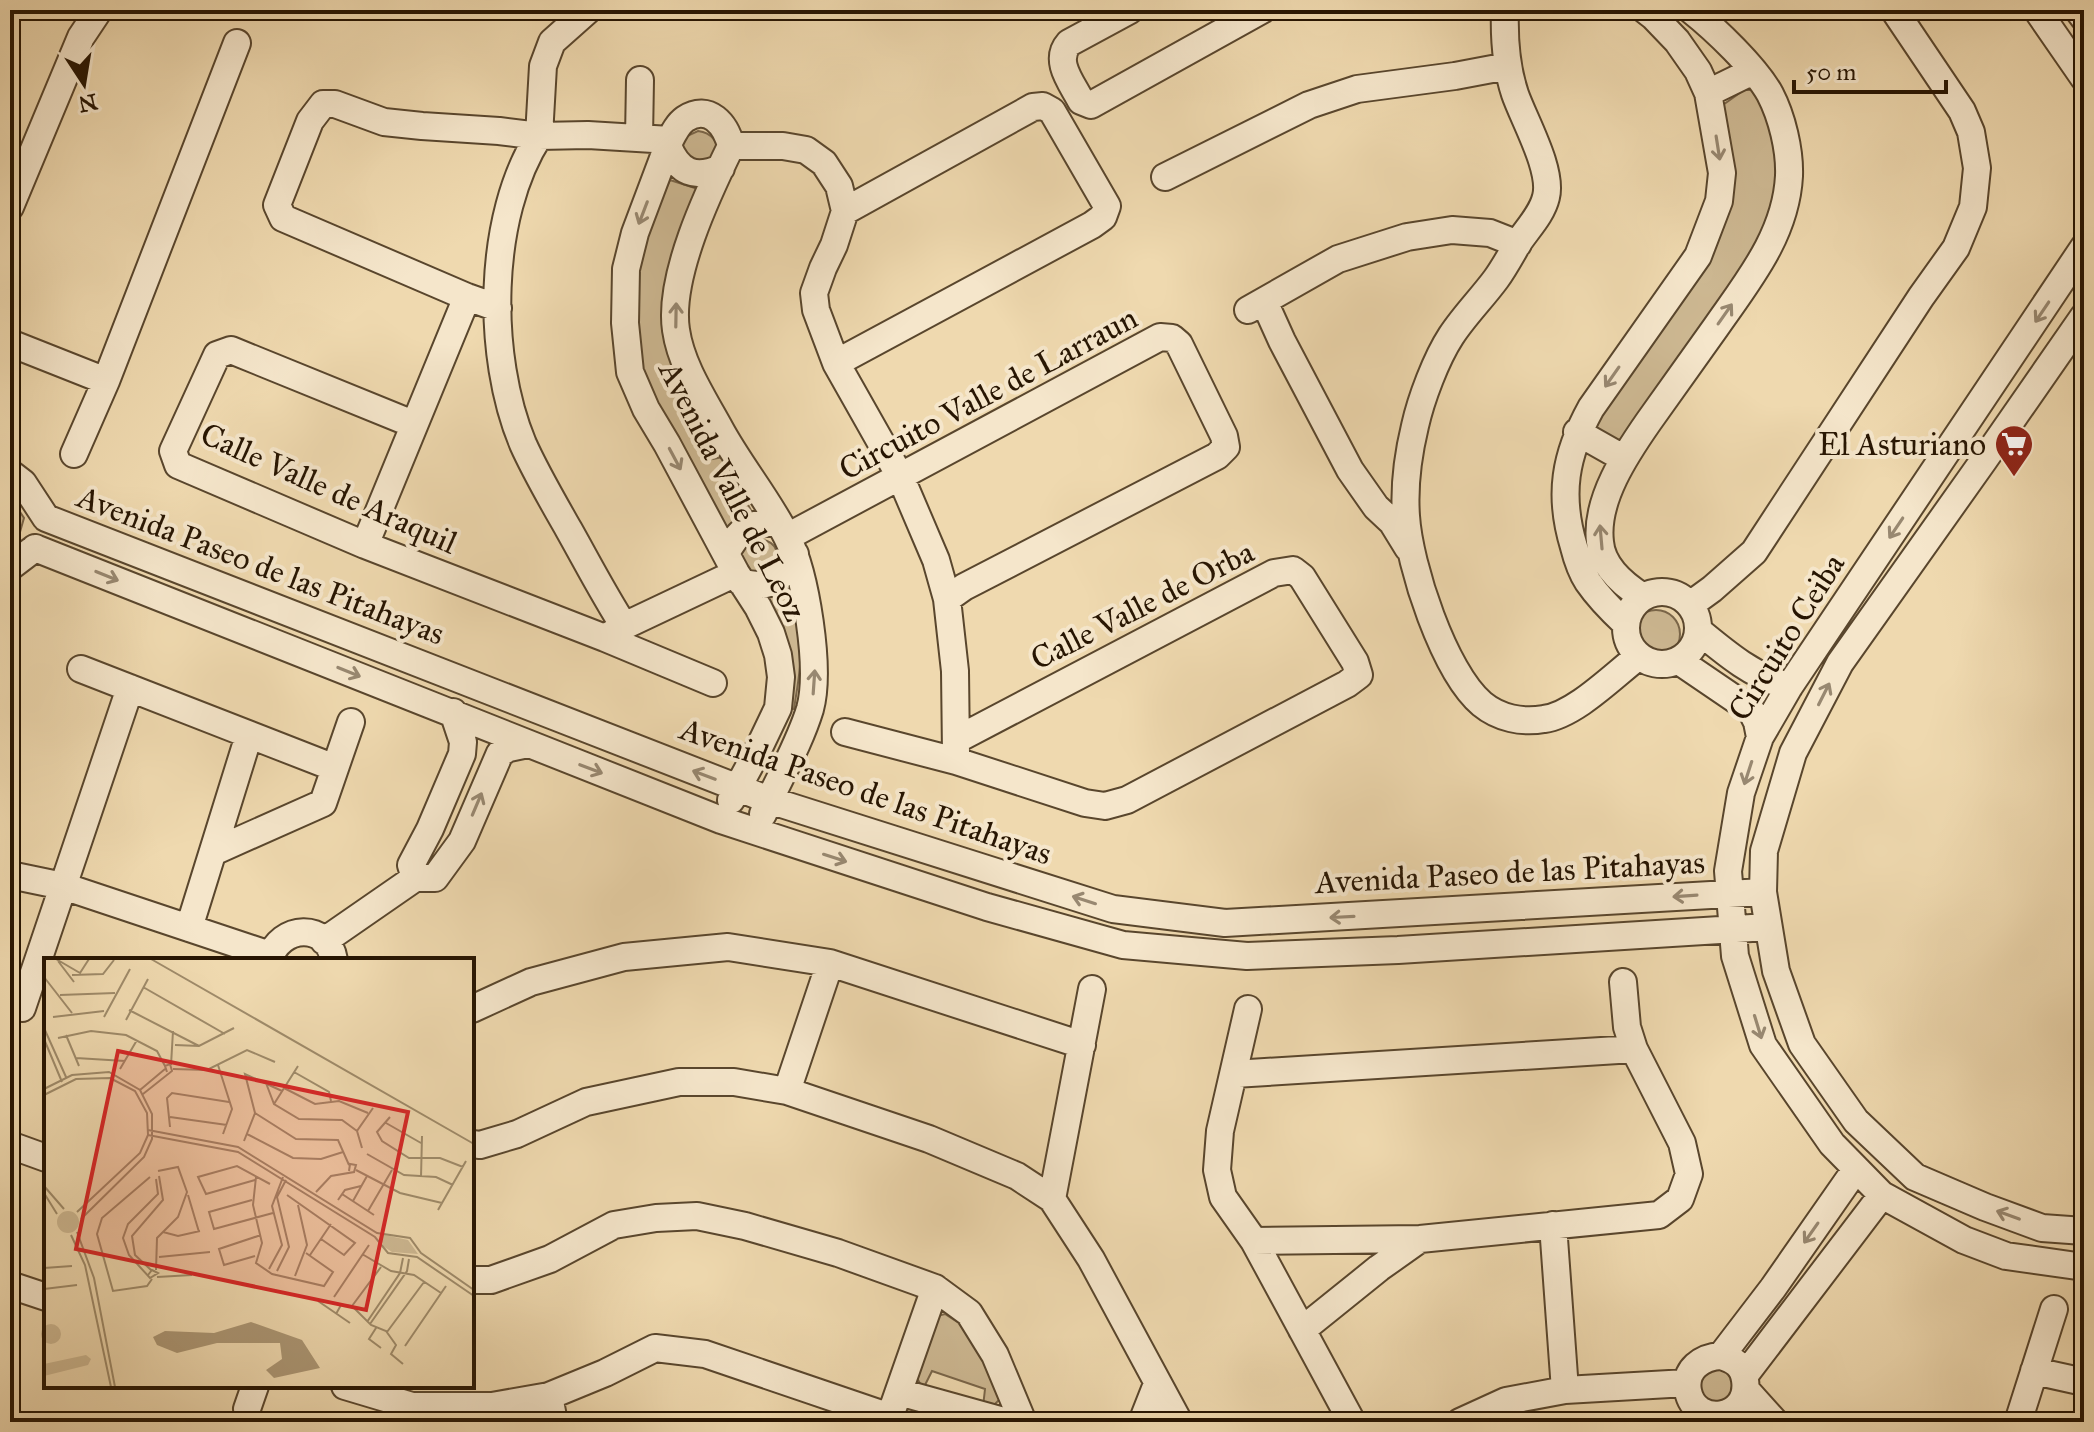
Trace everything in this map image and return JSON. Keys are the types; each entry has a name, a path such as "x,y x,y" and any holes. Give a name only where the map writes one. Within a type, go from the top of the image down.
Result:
{"street":[{"path":"10,207 81,37 99,10"},
{"path":"588,10 552,42 543,66 539,136 528,153 513,193 502,239 497,321 510,406 523,444 607,599 614,632"},
{"path":"1130,10 1069,43 1063,50 1061,60 1081,101 1086,104 1091,105 1262,10"},
{"path":"1505,10 1508,66 1547,178 1547,195 1539,213 1497,277 1451,337 1435,368 1415,425 1406,487 1406,519 1413,555 1425,599 1460,680 1482,704 1506,719 1544,719 1568,711 1639,656"},
{"path":"1626,624 1604,603 1577,560 1565,505 1567,464 1577,432 1607,384 1698,256 1719,201 1722,173 1708,93 1698,71 1677,41 1645,10"},
{"path":"1643,597 1626,586 1610,568 1600,546 1599,526 1606,500 1623,458 1758,267 1783,214 1789,176 1787,142 1769,94 1721,35 1691,10"},
{"path":"1690,605 1754,552 1956,248 1973,207 1977,168 1971,132 1962,111 1894,10"},
{"path":"2037,10 2084,78"},
{"path":"2078,10 2084,18"},
{"path":"74,454 106,381 237,43"},
{"path":"1165,177 1309,105 1357,89 1508,66"},
{"path":"1708,93 1753,71"},
{"path":"639,138 640,80"},
{"path":"498,308 283,218 277,205 310,121 323,104 335,104 384,122 539,136 639,138 669,143"},
{"path":"836,363 1092,225 1103,217 1107,206 1052,111 1043,106 1033,107 845,211"},
{"path":"726,157 728,134 715,117 705,114 684,119 669,143 673,159 695,174 708,173 726,157 783,146 806,150 824,163 839,186 845,211 814,293 816,310 836,363 901,478 936,560 947,599 955,671 956,750 845,732"},
{"name":"Avenida Valle de Leoz","path":"669,143 635,233 626,269 625,323 630,372 646,409 771,633 781,677 778,708 721,820"},
{"name":"Avenida Valle de Leoz","path":"726,157 713,182 687,253 675,309 676,329 694,381 730,448 787,538 802,581 815,668 813,694 805,722 755,832"},
{"path":"1413,555 1392,522 1376,507 1350,470 1268,310 1258,304 1338,259 1407,237 1452,230 1490,233 1518,244"},
{"name":"Circuito Ceiba","path":"2072,1266 2006,1256 1964,1240 1882,1195 1832,1144 1763,1045 1735,956 1728,871 1741,793 1760,737 1789,687 2084,247"},
{"path":"365,545 467,297"},
{"name":"Circuito Ceiba","path":"2075,1230 2042,1228 1915,1177 1856,1121 1802,1044 1776,971 1763,892 1764,851 1793,753 1840,663 2084,316"},
{"name":"Circuito Valle de Larraun","path":"787,538 765,522 752,525 732,542 734,570 753,586 766,585 778,579 787,538 1160,337 1172,338 1179,344 1224,436 1226,447 1217,456 964,587 947,599"},
{"path":"10,343 106,381"},
{"name":"Calle Valle de Araquil","path":"413,424 231,350 217,355 173,451 178,465 365,545 614,632 713,683"},
{"path":"1577,432 1623,458"},
{"name":"Avenida Paseo de las Pitahayas","path":"10,473 23,483 46,518 769,800 1113,909 1225,923 1763,892"},
{"path":"10,567 35,548 46,518"},
{"name":"Avenida Paseo de las Pitahayas","path":"35,548 721,820 987,907 1123,945 1247,956 1398,950 1768,927"},
{"name":"Circuito Valle de Larraun","path":"614,632 734,570"},
{"name":"Calle Valle de Orba","path":"1293,570 1302,577 1355,662 1359,675 1127,800 1105,806 1085,803 956,750 1274,573 1293,570"},
{"path":"1665,592 1678,596 1690,605 1697,617 1699,631 1689,653 1669,664 1658,664 1639,656 1630,645 1626,624 1631,610 1643,597 1665,592"},
{"path":"1699,631 1765,679 1789,687"},
{"path":"1679,661 1751,710 1760,737"},
{"path":"81,669 335,768"},
{"path":"26,1010 63,886 130,688"},
{"path":"778,708 805,722"},
{"path":"415,878 411,865 462,754 463,742 453,712"},
{"path":"213,852 323,803 351,722"},
{"path":"189,928 249,735"},
{"path":"11,873 63,886 269,958 281,939 303,932 315,934 329,950 415,878 435,878 462,841 500,753 528,744"},
{"path":"430,829 462,841"},
{"path":"1395,914 1398,950"},
{"path":"474,1008 531,982 624,957 728,947 830,963 1082,1045"},
{"path":"787,1091 830,963"},
{"path":"1254,1241 1420,1239 1659,1215 1680,1199 1689,1174 1682,1143 1634,1049 1627,1027 1623,982"},
{"path":"1052,1199 1092,989"},
{"path":"1248,1009 1220,1131 1217,1170 1223,1197 1254,1241 1352,1422"},
{"path":"1234,1074 1634,1049"},
{"path":"474,1144 517,1134 586,1102 679,1082 734,1082 787,1091 929,1139 1017,1176 1052,1199 1091,1259 1179,1422"},
{"path":"10,1145 44,1157"},
{"path":"1721,1356 1856,1169"},
{"path":"1775,1422 1746,1383 1742,1368 1733,1360 1709,1356 1698,1362 1690,1372 1687,1383 1689,1395 1704,1417 1735,1409 1743,1401 1746,1383 1798,1306 1882,1195"},
{"path":"474,1280 491,1280 550,1259 614,1225 656,1218 697,1216 745,1226 838,1253 935,1288 969,1313 995,1355 1023,1422"},
{"path":"1553,1225 1565,1390"},
{"path":"2072,1266 2075,1230"},
{"path":"1302,1330 1420,1239"},
{"path":"10,1285 44,1296"},
{"path":"352,1388 412,1406 551,1409 605,1373 655,1348 705,1354 889,1419 935,1288"},
{"path":"1773,1288 1798,1306"},
{"path":"2018,1422 2054,1309"},
{"path":"2034,1371 2084,1382"},
{"path":"1327,1375 1332,1422"},
{"path":"1460,1422 1506,1401 1565,1390 1687,1383"},
{"path":"1142,1422 1157,1384"},
{"path":"899,1392 1007,1422"}],"shaded area":[{"path":"1744,90 1751,90 1760,99 1771,128 1778,173 1776,197 1761,245 1622,444 1598,434 1596,428 1600,416 1705,265 1719,238 1725,219 1720,107"},
{"path":"698,131 711,136 716,142 717,155 698,168 681,147 687,136"},
{"path":"670,180 698,189 676,255 703,420 691,432 708,460 723,457 756,520 726,533 642,375 635,345 636,271 648,228"},
{"path":"10,497 24,518 16,546 10,549"},
{"path":"756,539 769,542 776,550 771,572 748,573 745,568 742,549"},
{"path":"787,586 801,643 794,709 786,709 759,600"},
{"path":"1656,610 1673,617 1680,634 1673,651 1656,658 1639,651 1632,634 1639,617"},
{"path":"945,1314 965,1327 997,1385 999,1400 992,1407 983,1407 985,1389 932,1371 923,1389 917,1378 937,1316"},
{"path":"1720,1366 1736,1377 1727,1404 1703,1400 1698,1381 1701,1374"}],"place":[{"name":"El Asturiano","path":"2014,478"}]}
